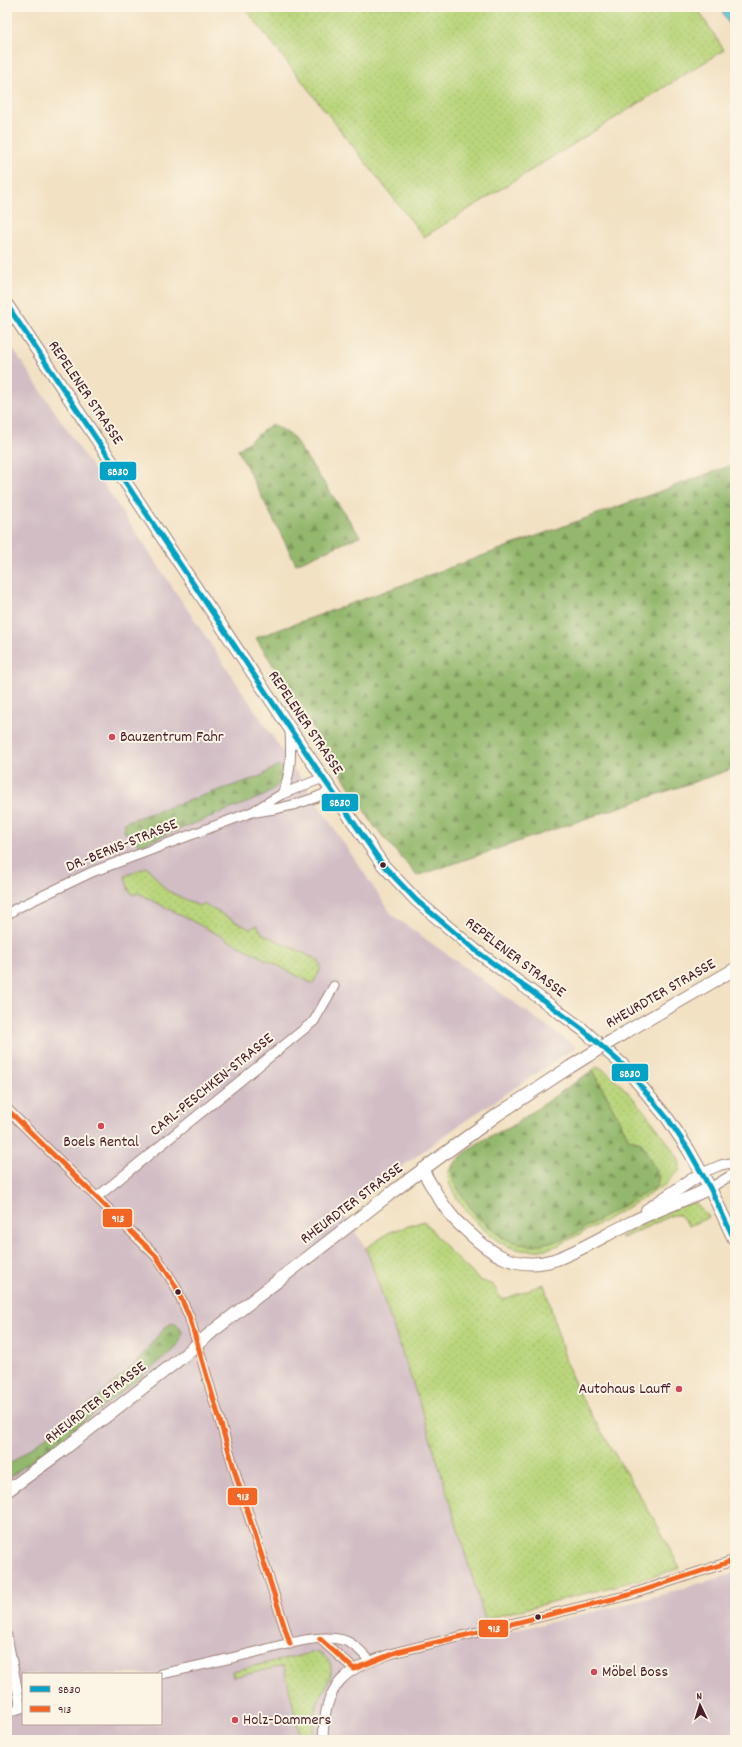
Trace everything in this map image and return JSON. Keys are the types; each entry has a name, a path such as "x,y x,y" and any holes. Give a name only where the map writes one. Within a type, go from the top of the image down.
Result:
{"main road":[{"name":"REPELENER STRASSE","path":"7,305 322,778 383,865 416,900 475,950 582,1029 624,1066 668,1119 702,1173 735,1241"},
{"name":"RHEURDTER STRASSE","path":"7,1491 59,1453 181,1358 213,1331 422,1170 497,1115 626,1032 735,969"},
{"path":"422,1170 452,1216 482,1246 495,1255 523,1264 536,1264 569,1254 631,1222 710,1188"},
{"path":"631,1222 702,1173"}],"street":[{"path":"282,794 287,783 291,766 290,730"},
{"name":"DR.-BERNS-STRASSE","path":"7,915 15,909 92,872 252,812 282,794 322,778"},
{"name":"DR.-BERNS-STRASSE","path":"252,812 273,810 320,796 331,791"},
{"name":"CARL-PESCHKEN-STRASSE","path":"97,1197 314,1021 334,986"},
{"path":"7,1109 156,1256 174,1285 189,1316 238,1482 290,1644"},
{"path":"702,1173 721,1165 735,1162"},
{"path":"710,1188 735,1173"},
{"path":"323,1740 323,1726 327,1701 338,1683 354,1669 370,1661 397,1652 629,1595 735,1560"},
{"path":"7,1636 22,1708 7,1713"},
{"path":"320,1639 354,1669"},
{"path":"162,1674 290,1644 320,1639 338,1639 352,1644 362,1651 370,1661"}],"shaded area":[{"path":"7,340 392,915 576,1047 462,1123 341,1211 366,1248 421,1407 491,1636 640,1601 735,1573 735,1740 7,1740"}],"green space":[{"path":"244,7 696,7 724,50 424,237"},
{"path":"272,424 292,436 360,536 296,564 238,450"},
{"path":"735,464 735,768 417,876 374,826 256,638"},
{"path":"278,765 283,769 281,782 266,795 140,845 124,832 125,822 261,776"},
{"path":"147,867 166,890 199,906 203,904 250,929 257,925 263,934 318,960 320,963 320,969 313,984 138,893 134,895 129,891 125,876"},
{"path":"598,1066 609,1074 631,1095 652,1121 678,1158 680,1165 679,1171 665,1185 601,1223 559,1245 532,1251 512,1248 497,1241 479,1225 461,1205 450,1184 448,1176 449,1170 453,1165 452,1173 641,1142 629,1139 593,1070"},
{"path":"593,1070 629,1139 641,1142 659,1177 656,1187 565,1239 530,1246 504,1239 477,1217 454,1183 452,1173 453,1165 465,1153 479,1143 494,1134 509,1128"},
{"path":"696,1202 709,1217 689,1226 680,1215 673,1215 623,1238 620,1237 668,1211"},
{"path":"424,1221 450,1252 467,1268 480,1280 493,1285 502,1300 544,1284 567,1365 579,1394 659,1528 680,1568 658,1575 485,1619 421,1407 366,1248 390,1232"},
{"path":"172,1323 178,1325 182,1332 180,1341 174,1350 62,1439 7,1479 7,1466 96,1399 135,1364 164,1328"},
{"path":"311,1653 318,1653 325,1657 331,1668 331,1675 316,1706 313,1740 301,1740 284,1666 233,1677 232,1671"}],"water":[{"path":"720,7 735,7 735,36"}],"transit line":[{"name":"SB30","path":"7,305 323,778 383,865 416,900 475,950 582,1029 624,1066 668,1119 688,1149 710,1188 735,1241"},
{"name":"913","path":"7,1109 156,1256 175,1285 189,1316 238,1482 290,1644"},
{"name":"913","path":"320,1639 354,1669 397,1652 629,1595 735,1560"}],"place":[{"name":"Bauzentrum Fahr","path":"112,737"},
{"name":"Boels Rental","path":"101,1126"},
{"name":"Autohaus Lauff","path":"679,1389"},
{"name":"Möbel Boss","path":"594,1672"},
{"name":"Holz-Dammers","path":"235,1720"}]}
